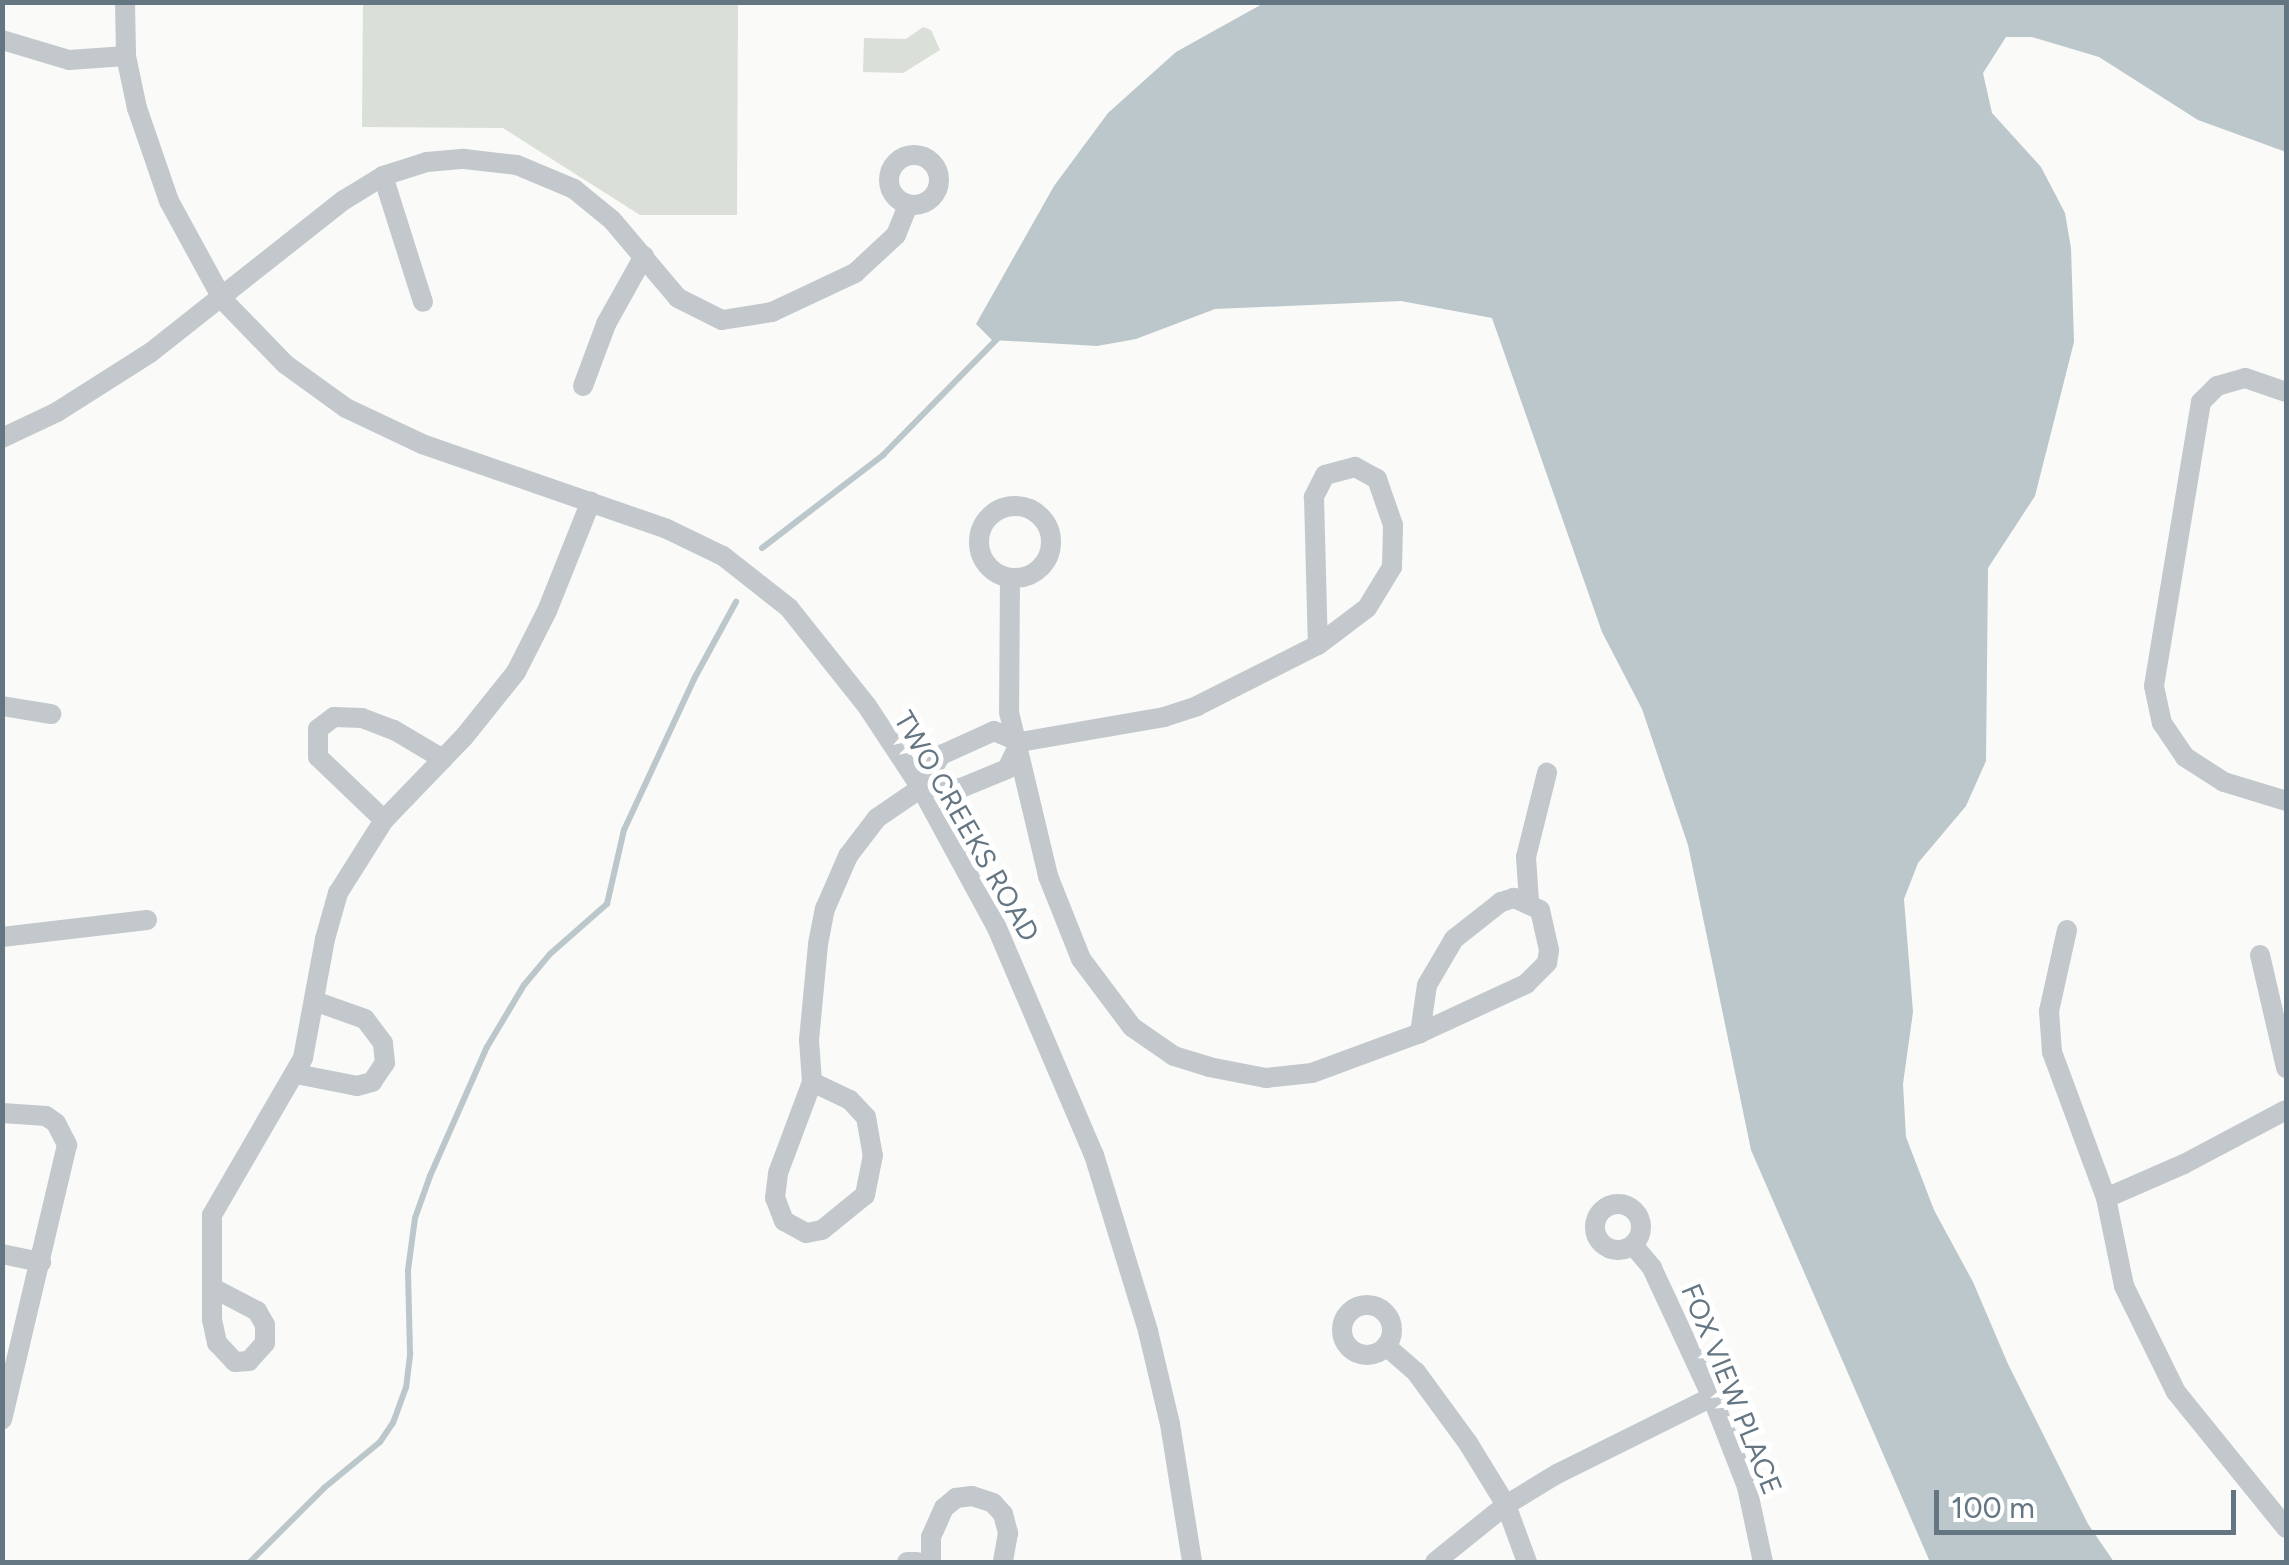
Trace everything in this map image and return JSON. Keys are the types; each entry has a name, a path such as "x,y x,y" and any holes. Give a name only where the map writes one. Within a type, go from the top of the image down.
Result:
{"street":[{"name":"TWO CREEKS ROAD","path":"124,2 126,56 148,148 169,201 223,300 285,364 346,408 422,444 591,501 695,542 764,585 833,659 921,788 997,928 1043,1027 1094,1155 1148,1331 1170,1424 1192,1562"},
{"path":"2,40 69,60 126,56"},
{"path":"2,438 91,392 223,300 306,228 383,176 428,162 464,159 531,170 574,189 612,220 678,298 702,314 722,320 753,317 804,299 855,273 896,235 908,205"},
{"path":"383,176 423,302"},
{"path":"582,386 606,324 644,256"},
{"path":"2286,392 2245,378 2217,386 2201,402 2154,686 2162,723 2185,758 2224,782 2286,801"},
{"path":"812,1082 850,1100 866,1117 873,1156 865,1195 822,1230 806,1233 784,1222 775,1198 778,1173 812,1082 810,1040 825,909 838,874 860,838 877,818 921,788 941,756 994,731 1020,742 1164,718 1197,706 1318,646 1367,608 1392,568 1392,526 1384,492 1377,479 1355,467 1325,475 1314,496 1318,646"},
{"path":"213,1288 212,1215 296,1074 317,1002 334,903 348,870 384,820 516,672 547,611 591,501"},
{"path":"1010,578 1010,712 1020,742 1027,796 1062,918 1102,991 1149,1042 1209,1067 1266,1078 1312,1073 1420,1033 1538,975 1546,963 1549,932 1540,910 1529,901 1514,898 1501,902 1454,939 1427,985 1420,1033"},
{"path":"2,706 51,714"},
{"path":"384,820 318,757 318,729 334,718 362,718 394,730 442,759"},
{"path":"921,788 961,788 1007,769 1020,742"},
{"path":"1529,901 1526,856 1547,773"},
{"path":"2,937 147,920"},
{"path":"2067,930 2049,1011 2052,1052 2106,1198 2124,1286 2176,1392 2286,1528"},
{"path":"2260,955 2286,1068"},
{"path":"296,1074 356,1086 372,1082 385,1063 383,1042 365,1019 317,1002"},
{"path":"2106,1198 2184,1164 2286,1110"},
{"path":"2,1112 46,1116 56,1122 66,1145 2,1419"},
{"name":"FOX VIEW PLACE","path":"1633,1244 1662,1287 1712,1396 1746,1487 1763,1562"},
{"path":"2,1254 40,1262"},
{"path":"1386,1346 1441,1403 1506,1505 1527,1562"},
{"path":"1436,1562 1506,1505 1616,1442 1712,1396"},
{"path":"931,1562 931,1538 944,1508 956,1498 972,1496 993,1503 1002,1514 1008,1533 1003,1562"},
{"path":"906,1562 918,1562"}],"shaded area":[{"path":"363,3 738,3 737,215 640,215 503,128 362,127"},
{"path":"1264,3 2286,3 2286,152 2198,120 2099,57 2032,37 2006,37 1983,73 1992,113 2041,167 2065,213 2071,248 2074,342 2035,496 1988,568 1986,761 1966,806 1918,863 1904,899 1913,1012 1903,1084 1906,1137 1934,1210 1973,1282 2008,1364 2088,1524 2114,1562 1930,1562 1751,1150 1688,845 1642,709 1602,632 1492,318 1401,301 1215,309 1136,339 1097,346 992,340 976,324 1054,186 1108,113 1176,52"},
{"path":"923,27 931,30 940,50 903,73 863,72 864,38 906,39"}],"waterway":[{"path":"762,548 883,455 999,337"},
{"path":"250,1562 324,1488 380,1442 393,1423 406,1388 410,1353 408,1270 415,1218 430,1176 487,1047 524,985 550,954 607,904 624,830 694,679 736,602"}]}
